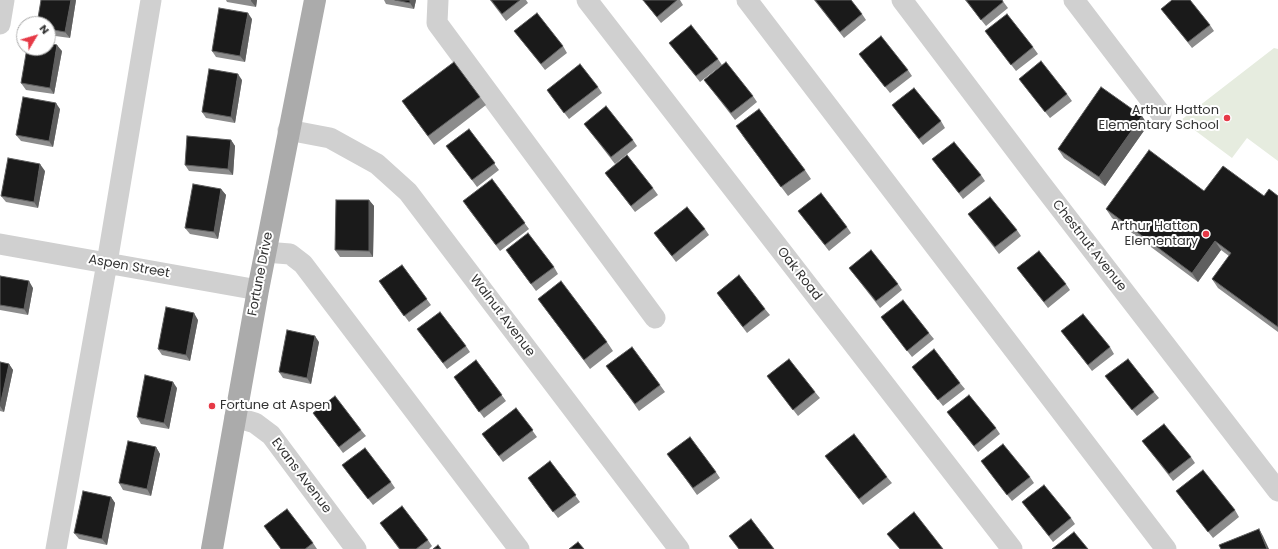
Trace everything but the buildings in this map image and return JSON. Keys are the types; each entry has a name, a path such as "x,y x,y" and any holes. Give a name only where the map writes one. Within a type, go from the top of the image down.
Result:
{"main road":[{"name":"Fortune Drive","path":"212,549 288,130 316,0"}],"street":[{"path":"0,24 4,0"},
{"path":"56,549 107,263 151,0"},
{"path":"438,0 437,23 655,318"},
{"name":"Oak Road","path":"587,0 1012,549"},
{"path":"747,0 1166,549"},
{"name":"Chestnut Avenue","path":"902,0 1048,194 1278,491"},
{"path":"1074,0 1161,114"},
{"name":"Walnut Avenue","path":"288,130 330,138 377,164 408,192 679,549"},
{"name":"Aspen Street","path":"0,244 258,290"},
{"path":"265,252 290,254 303,264 520,549"},
{"name":"Evans Avenue","path":"236,417 255,423 271,435 356,549"}],"shaded area":[{"path":"1274,48 1278,49 1278,161 1247,138 1232,158 1181,120"}],"place":[{"name":"Arthur Hatton Elementary School","path":"1227,118"},
{"name":"Arthur Hatton Elementary","path":"1206,234"},
{"name":"Fortune at Aspen","path":"212,406"}]}
